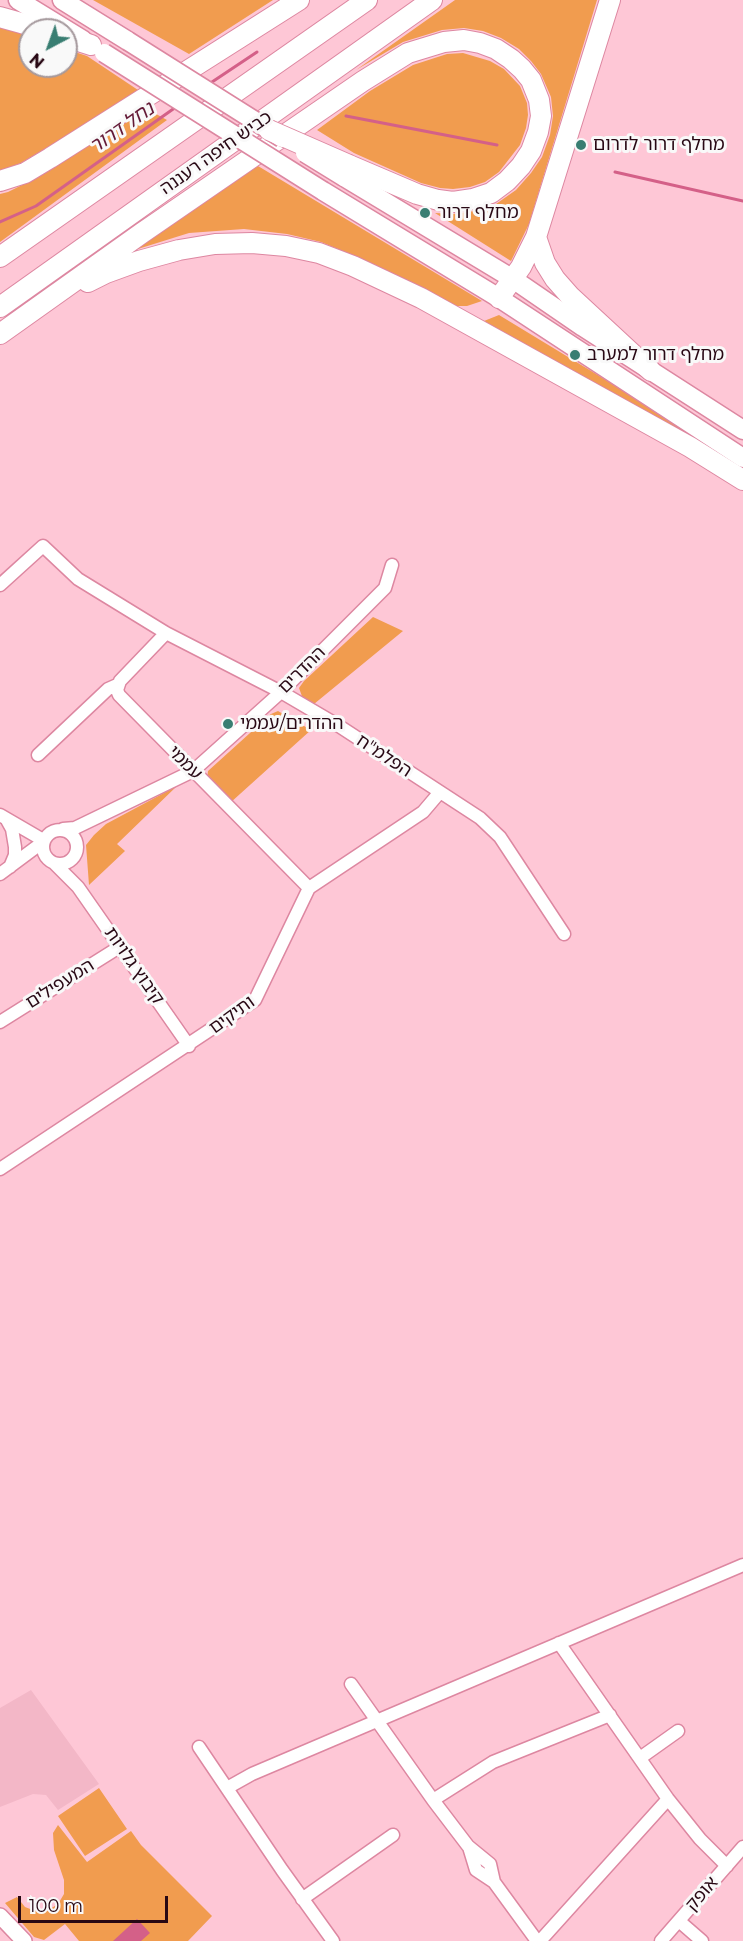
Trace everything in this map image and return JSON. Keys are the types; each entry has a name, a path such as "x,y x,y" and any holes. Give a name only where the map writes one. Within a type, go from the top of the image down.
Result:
{"highway":[{"path":"0,182 25,173 50,158 298,0"},
{"path":"0,257 367,0"},
{"name":"כביש חיפה רעננה","path":"0,307 432,0"},
{"path":"499,298 513,279 536,237 610,0"},
{"path":"0,16 18,21"},
{"path":"0,336 151,226 363,81 408,53 444,42 464,40 496,49 512,59 531,80 539,100 541,116 531,151 507,181 491,193 473,200 453,202 438,201 346,171 269,130"},
{"path":"78,42 98,49"},
{"path":"536,237 545,263 555,279 570,296 651,371"},
{"path":"0,336 67,292 106,273 139,261 179,250 215,244 252,243 286,246 319,253 422,298 690,447 743,480"}],"main road":[{"path":"18,0 499,298 743,458"},
{"path":"62,0 269,130"},
{"path":"346,171 743,430"}],"street":[{"name":"הפלמ\"ח","path":"0,585 43,546 78,579 166,633 281,692 339,726 480,818 500,837 564,934"},
{"name":"ההדרים","path":"63,829 75,828 193,771 281,692 385,588 392,565"},
{"path":"38,755 108,689 117,685 166,633"},
{"name":"עממי","path":"117,685 118,695 309,888"},
{"path":"309,888 423,812 440,792"},
{"name":"ההדרים","path":"76,852 86,832 103,815"},
{"path":"4,817 43,841"},
{"path":"4,817 12,828 15,847 15,855 7,869"},
{"path":"7,869 43,841 49,833 63,829 72,834 77,844 78,886"},
{"path":"43,841 43,851 51,861"},
{"path":"7,869 32,859 67,863 76,852"},
{"name":"קיבוץ גלויות","path":"51,861 78,886 189,1046"},
{"name":"ותיקים","path":"0,1169 189,1046 255,1000 309,888"},
{"name":"המעפילים","path":"0,1022 121,946"},
{"path":"226,1788 252,1774 743,1565"},
{"path":"560,1643 668,1799 700,1839 727,1866"},
{"path":"351,1684 468,1846 476,1870 494,1882 532,1939 668,1799"},
{"path":"433,1800 493,1762 610,1715"},
{"path":"640,1758 678,1731"},
{"path":"199,1747 333,1941"},
{"path":"302,1899 393,1835"},
{"name":"אופק","path":"661,1941 743,1847"},
{"path":"0,1916 24,1941"},
{"path":"679,1921 702,1941"},
{"path":"0,1931 9,1941"}],"shaded area":[{"path":"93,0 273,0 189,54"},
{"path":"455,0 597,0 529,224 511,261 435,213 453,214 475,211 496,204 516,190 542,157 550,135 553,116 551,97 541,74 531,61 519,49 501,38 483,31 464,28 442,30 403,42 356,70"},
{"path":"0,27 18,32 18,78 78,78 78,53 87,56 141,92 21,163 0,171"},
{"path":"463,53 490,61 504,69 520,86 527,103 526,128 520,145 499,172 485,182 453,189 421,183 354,153 317,130 370,91 413,65 447,54"},
{"path":"147,109 167,120 0,242 0,194 40,176"},
{"path":"258,166 482,301 467,306 455,306 357,257 321,242 287,234 244,229 189,233 125,253"},
{"path":"499,315 708,442 702,448 484,321"},
{"path":"373,617 403,631 314,704 303,699 299,688 304,681"},
{"path":"278,711 311,730 230,803 207,779 208,771 271,714"},
{"path":"177,786 117,844 125,851 89,885 86,845 94,835 106,824"},
{"path":"31,1690 99,1784 58,1810 46,1795 33,1794 0,1807 0,1708"},
{"path":"99,1788 127,1829 85,1856 58,1816"},
{"path":"58,1825 87,1862 131,1831 141,1845 212,1916 188,1941 79,1941 65,1924 44,1940 34,1937 5,1903 17,1897 25,1907 38,1912 47,1911 58,1904 64,1894 64,1880 54,1850 53,1833"},
{"path":"137,1919 150,1933 141,1941 113,1941"}],"waterway":[{"name":"נחל דרור","path":"209,84 257,52"},
{"name":"נחל דרור","path":"0,222 36,206 176,107"},
{"name":"נחל דרור","path":"346,116 497,145"},
{"name":"נחל דרור","path":"615,172 743,201"}],"place":[{"name":"מחלף דרור לדרום","path":"581,145"},
{"name":"מחלף דרור","path":"425,213"},
{"name":"מחלף דרור למערב","path":"575,355"},
{"name":"ההדרים/עממי","path":"228,724"}]}
